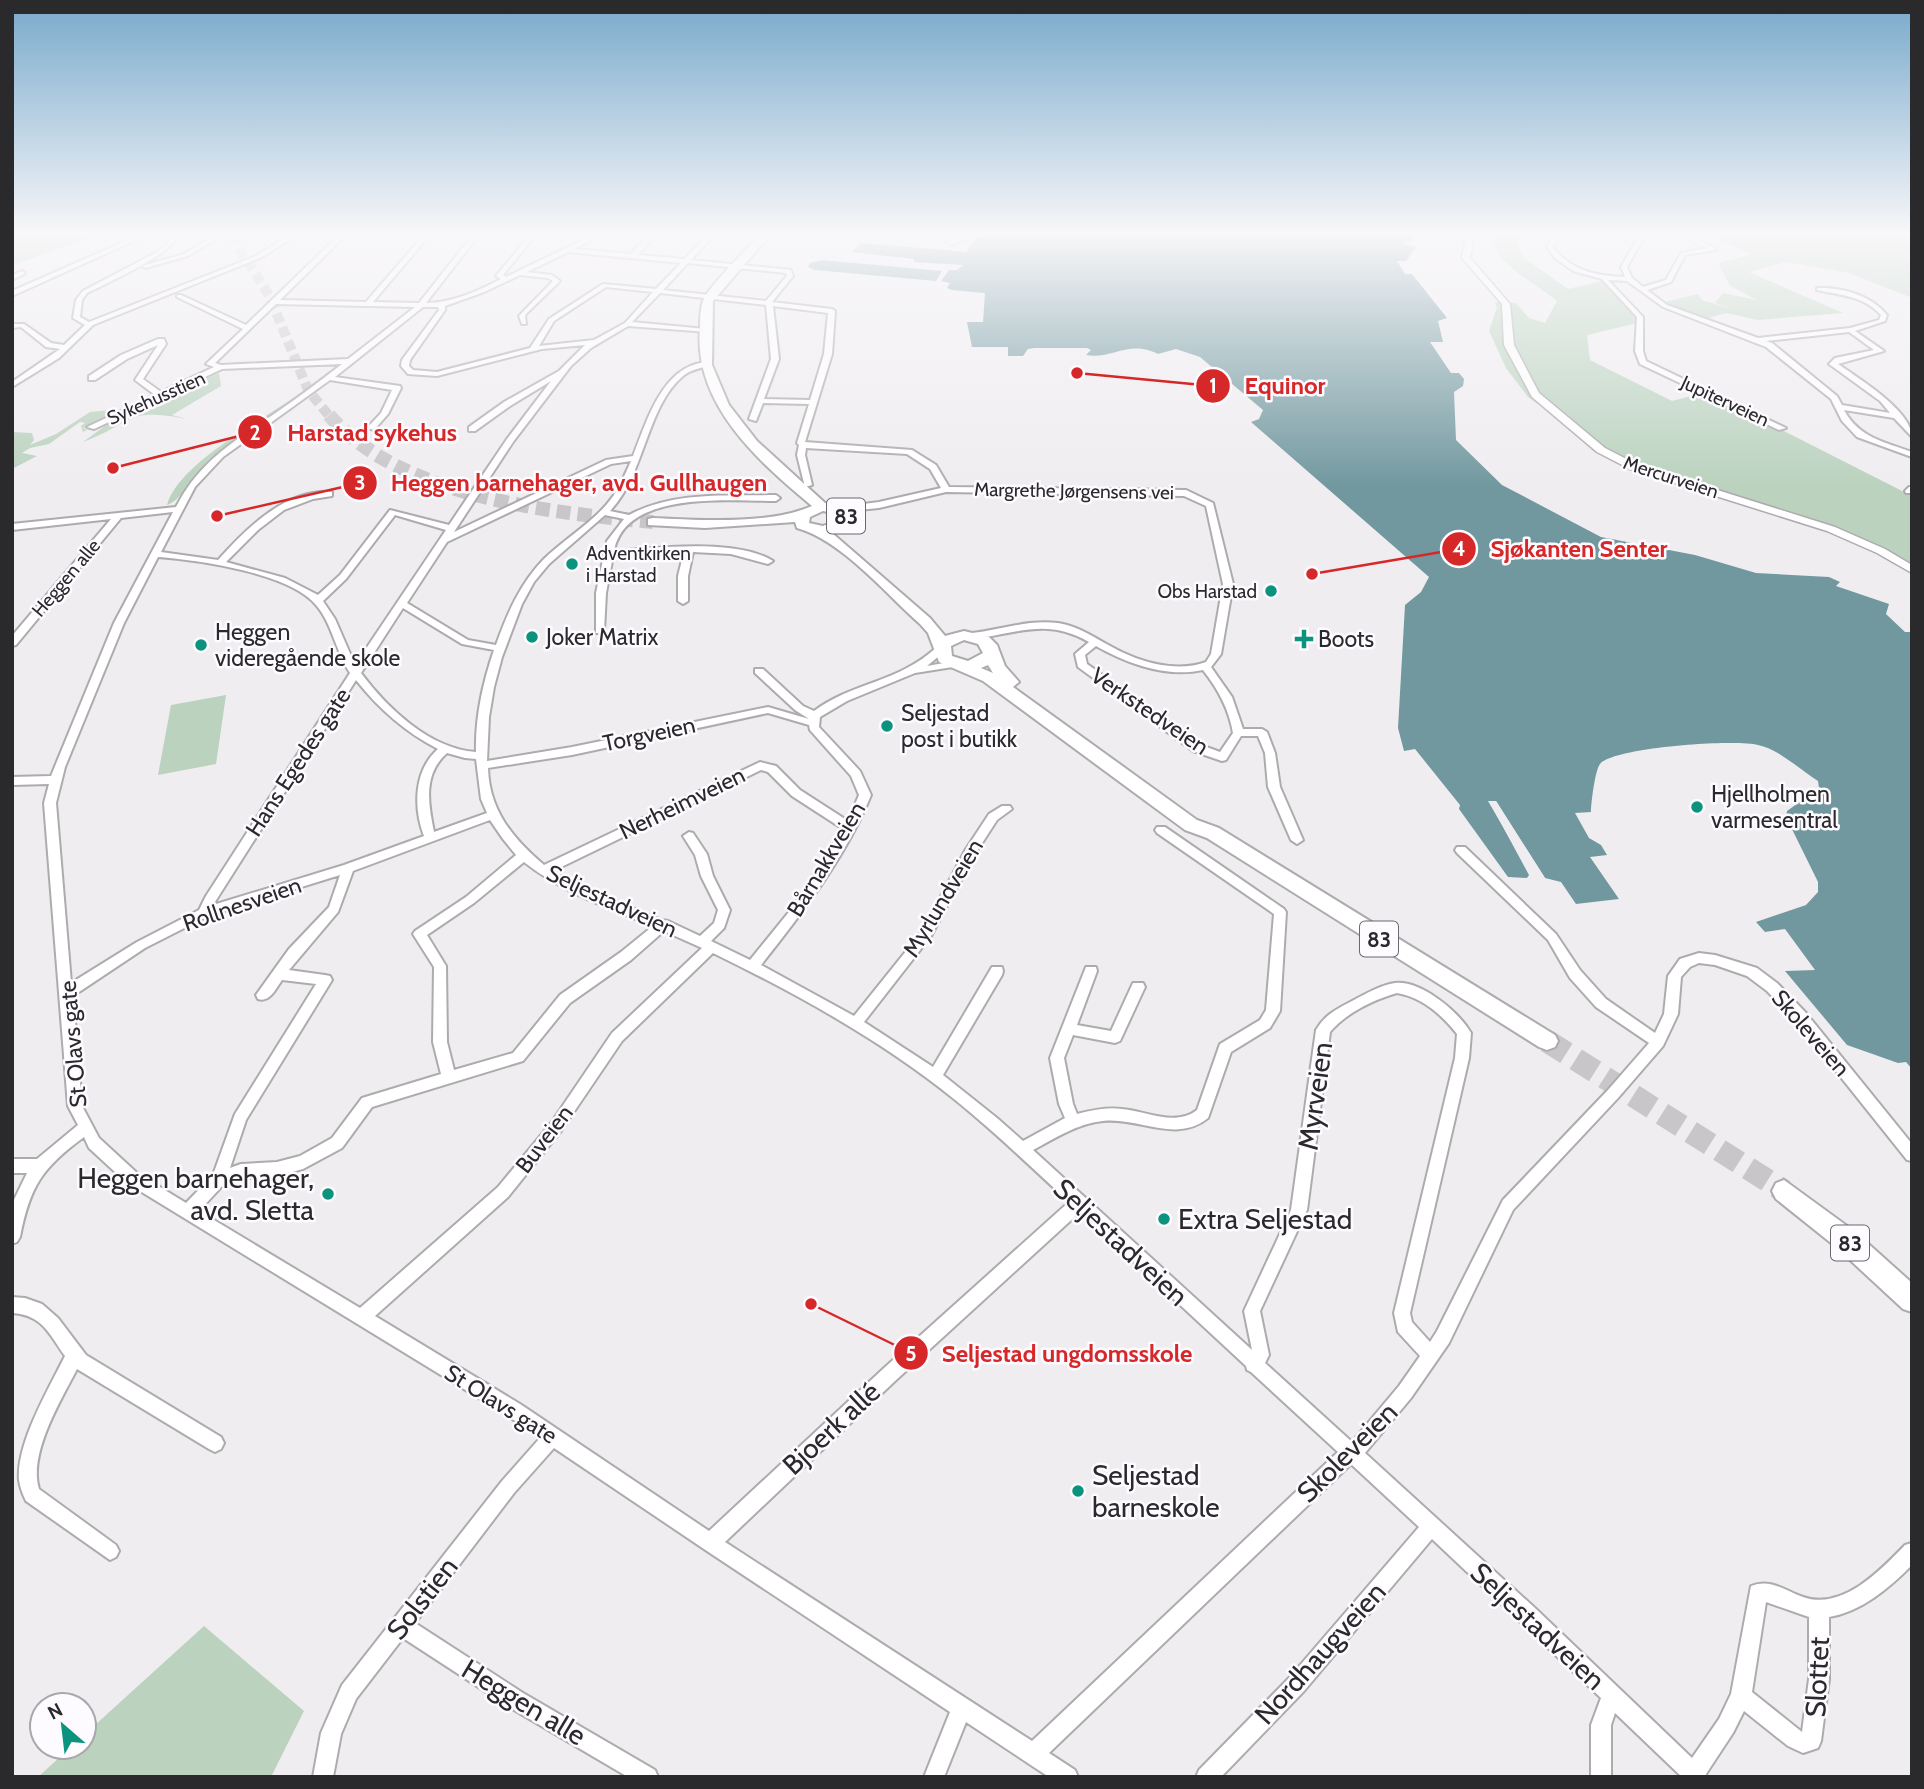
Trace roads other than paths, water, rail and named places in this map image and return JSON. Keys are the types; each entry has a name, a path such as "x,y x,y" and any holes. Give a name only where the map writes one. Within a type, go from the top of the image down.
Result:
{"highway":[{"name":"83","path":"707,319 707,368 731,416 792,484 821,507 843,519"},
{"name":"83","path":"792,484 808,522 836,541 925,621 935,631 945,659 989,677 1191,825 1213,833 1302,892 1547,1041"},
{"name":"83","path":"808,522 821,507"},
{"name":"83","path":"653,522 705,524 843,519"},
{"name":"83","path":"843,519 844,533 851,544 939,621 987,642 999,672 1016,687 1201,819 1213,833"},
{"path":"941,647 952,638 969,636"},
{"path":"960,665 980,663 990,653"},
{"name":"83","path":"1784,1191 1845,1238 1912,1300"}],"main road":[{"name":"Mercurveien","path":"1507,319 1509,345 1529,387 1540,401 1601,450 1634,467 1831,529 1881,551 1912,570"}],"street":[{"path":"81,319 92,323"},
{"path":"12,385 65,347 92,323 101,319"},
{"path":"229,319 247,328"},
{"path":"256,319 211,366 353,361"},
{"name":"St Olavs gate","path":"404,319 353,361 214,460 199,475 178,509 109,645 55,780 50,822 68,992 73,1094 84,1129 119,1167 187,1213 553,1436 710,1543 1068,1777"},
{"path":"436,319 405,366 407,370 418,374 437,374 533,349 594,342"},
{"path":"533,349 552,319"},
{"name":"Hans Egedes gate","path":"205,913 210,899 401,603 510,441 562,372 594,342 631,319"},
{"path":"752,419 776,352 771,319"},
{"path":"808,485 801,455 801,440 832,338 832,319"},
{"name":"Jupiterveien","path":"1641,319 1638,346 1643,362 1782,428"},
{"path":"1700,319 1759,340 1825,390 1860,435 1912,455"},
{"path":"1759,340 1850,330 1880,324 1882,319"},
{"path":"626,324 706,331"},
{"path":"12,326 22,325 49,345 65,347"},
{"path":"1850,330 1880,351 1838,360 1833,364 1883,400 1912,435"},
{"path":"92,379 124,357 161,341 162,344 139,380 161,395"},
{"name":"Sykehusstien","path":"91,427 221,367"},
{"name":"Seljestadveien","path":"707,368 680,376 617,496 603,512 551,557 536,575 498,648 489,679 483,760 486,797 493,815 524,855 544,870 574,887 664,924 752,967 856,1023 936,1075 1022,1149 1431,1526 1695,1775"},
{"name":"Hans Egedes gate","path":"472,429 507,404 562,372"},
{"path":"330,378 397,388 384,414 371,428"},
{"path":"759,401 812,402"},
{"path":"1838,407 1897,416"},
{"path":"803,445 909,452 933,467 946,489"},
{"path":"444,540 609,462 635,458"},
{"name":"Margrethe Jørgensens vei","path":"843,519 879,505 946,489 1175,493 1204,500 1214,512 1228,583 1214,661 1206,667"},
{"path":"219,564 255,525 280,508 302,498 329,494"},
{"path":"599,631 601,593 614,534 630,518 667,504 776,499"},
{"path":"12,527 178,509"},
{"path":"318,600 343,577 393,512 452,528"},
{"path":"603,512 630,518"},
{"name":"Heggen alle","path":"12,643 120,514"},
{"path":"683,601 683,576 689,551"},
{"path":"609,554 732,551 768,561"},
{"path":"155,554 219,564 281,579 318,600 356,674 385,705 444,750 429,762 425,772 423,804 429,833"},
{"path":"401,603 465,642 498,648"},
{"path":"969,636 1059,626 1124,656 1185,670 1206,667"},
{"path":"990,653 1022,629"},
{"name":"Verkstedveien","path":"1096,642 1080,654 1082,665 1197,748 1222,757 1238,733 1233,708 1206,667"},
{"path":"911,673 941,647"},
{"path":"814,719 828,707 911,673 960,665"},
{"name":"Bårnakkveien","path":"752,967 797,910 850,828 864,801 864,789 856,774 818,734 814,719 759,671"},
{"name":"Torgveien","path":"444,750 483,760 572,751 768,710 782,711 797,722 814,719"},
{"name":"Verkstedveien","path":"1238,733 1262,732 1270,753 1274,787 1297,840"},
{"name":"Nerheimveien","path":"544,870 760,766 772,769 796,793 850,828"},
{"path":"12,781 55,780"},
{"name":"Myrlundveien","path":"856,1023 928,933 972,849 993,817 1006,809"},
{"name":"Rollnesveien","path":"68,992 141,945 205,913 348,868 493,815"},
{"path":"1022,1149 1073,1121 1105,1114 1126,1115 1177,1125 1195,1121 1203,1114 1225,1048 1265,1024 1273,1011 1280,912 1161,830"},
{"name":"Buveien","path":"361,1318 503,1192 563,1118 606,1050 706,944 719,925 724,910 707,876 701,854 689,836"},
{"path":"1461,850 1552,937 1575,974 1601,1003 1658,1042"},
{"path":"449,1078 440,1042 440,966 419,934 470,900 524,855"},
{"name":"Rollnesveien","path":"263,995 334,909 348,868"},
{"path":"219,1179 241,1171 277,1169 303,1162 337,1143 368,1102 518,1057 565,999 626,956 664,924"},
{"name":"Skoleveien","path":"1033,1754 1350,1453 1362,1445 1397,1403 1443,1337 1508,1205 1614,1094 1658,1042 1671,1014 1675,976 1685,963 1699,958 1715,960 1752,972 1772,987 1801,1017 1912,1155"},
{"path":"936,1075 997,971"},
{"path":"1073,1121 1063,1092 1057,1058 1091,971"},
{"path":"187,1213 219,1179 240,1118 254,1091 325,980 278,974"},
{"path":"1069,1029 1115,1037 1138,987"},
{"name":"Myrveien","path":"1253,1364 1261,1355 1261,1346 1252,1311 1299,1210 1323,1030 1335,1016 1389,988 1411,990 1446,1011 1464,1033 1462,1058 1402,1313 1405,1326 1431,1356"},
{"path":"12,1237 17,1211 38,1166 84,1129"},
{"path":"12,1166 38,1166"},
{"name":"Bjoerk allé","path":"710,1543 889,1375 1079,1203"},
{"path":"12,1305 42,1311 55,1323 75,1355 106,1378 215,1443"},
{"path":"75,1355 33,1446 26,1471 27,1483 32,1495 110,1551"},
{"name":"Solstien","path":"323,1777 331,1733 349,1692 508,1487 553,1436"},
{"name":"Nordhaugveien","path":"1206,1777 1297,1684 1431,1526"},
{"name":"Slottet","path":"1695,1775 1726,1726 1741,1696 1758,1593 1767,1592 1819,1610 1856,1597 1900,1565 1912,1552"},
{"name":"Slottet","path":"1741,1696 1795,1739 1803,1743 1811,1741 1819,1679 1819,1610"},
{"name":"Heggen alle","path":"401,1625 516,1700 648,1777"},
{"name":"Seljestadveien","path":"1601,1777 1601,1725 1612,1695"},
{"path":"934,1777 962,1707"}],"water":[{"path":"983,319 1443,319 1438,321 1443,342 1430,342 1451,373 1459,373 1464,379 1463,386 1454,392 1456,440 1502,485 1601,537 1695,555 1756,573 1829,577 1840,582 1836,586 1889,604 1886,614 1905,632 1912,632 1912,1069 1906,1062 1898,1063 1847,1045 1785,971 1815,970 1785,929 1765,932 1756,922 1806,905 1818,892 1818,882 1786,817 1787,811 1819,788 1818,781 1774,751 1745,743 1676,746 1610,758 1598,767 1591,812 1575,813 1589,838 1601,845 1607,855 1590,857 1619,899 1576,904 1561,882 1545,878 1496,801 1488,801 1531,875 1528,878 1508,877 1459,809 1460,805 1415,749 1404,751 1398,728 1405,605 1421,592 1429,577 1251,422 1259,419 1263,410 1200,357 1176,349 1158,354 1148,350 1129,349 1095,356 1086,355 1091,350 1087,348 1034,348 1028,349 1023,356 1008,356 1008,347 972,347 967,322 983,322"}],"tunnel":[{"path":"279,319 308,390 330,417"},
{"path":"329,415 359,443 395,465 436,483 525,506 653,522"},
{"path":"1547,1041 1784,1191"}],"place":[{"name":"Equinor","path":"1077,373"},
{"name":"Harstad sykehus","path":"113,468"},
{"name":"Heggen barnehager, avd. Gullhaugen","path":"217,516"},
{"name":"Adventkirken i Harstad","path":"572,564"},
{"name":"Sjøkanten Senter","path":"1312,574"},
{"name":"Obs Harstad","path":"1271,591"},
{"name":"Joker Matrix","path":"532,637"},
{"name":"Boots","path":"1304,639"},
{"name":"Heggen videregående skole","path":"201,645"},
{"name":"Seljestad post i butikk","path":"887,726"},
{"name":"Hjellholmen varmesentral","path":"1697,807"},
{"name":"Heggen barnehager, avd. Sletta","path":"328,1194"},
{"name":"Extra Seljestad","path":"1164,1219"},
{"name":"Seljestad ungdomsskole","path":"811,1304"},
{"name":"Seljestad barneskole","path":"1078,1491"}]}
